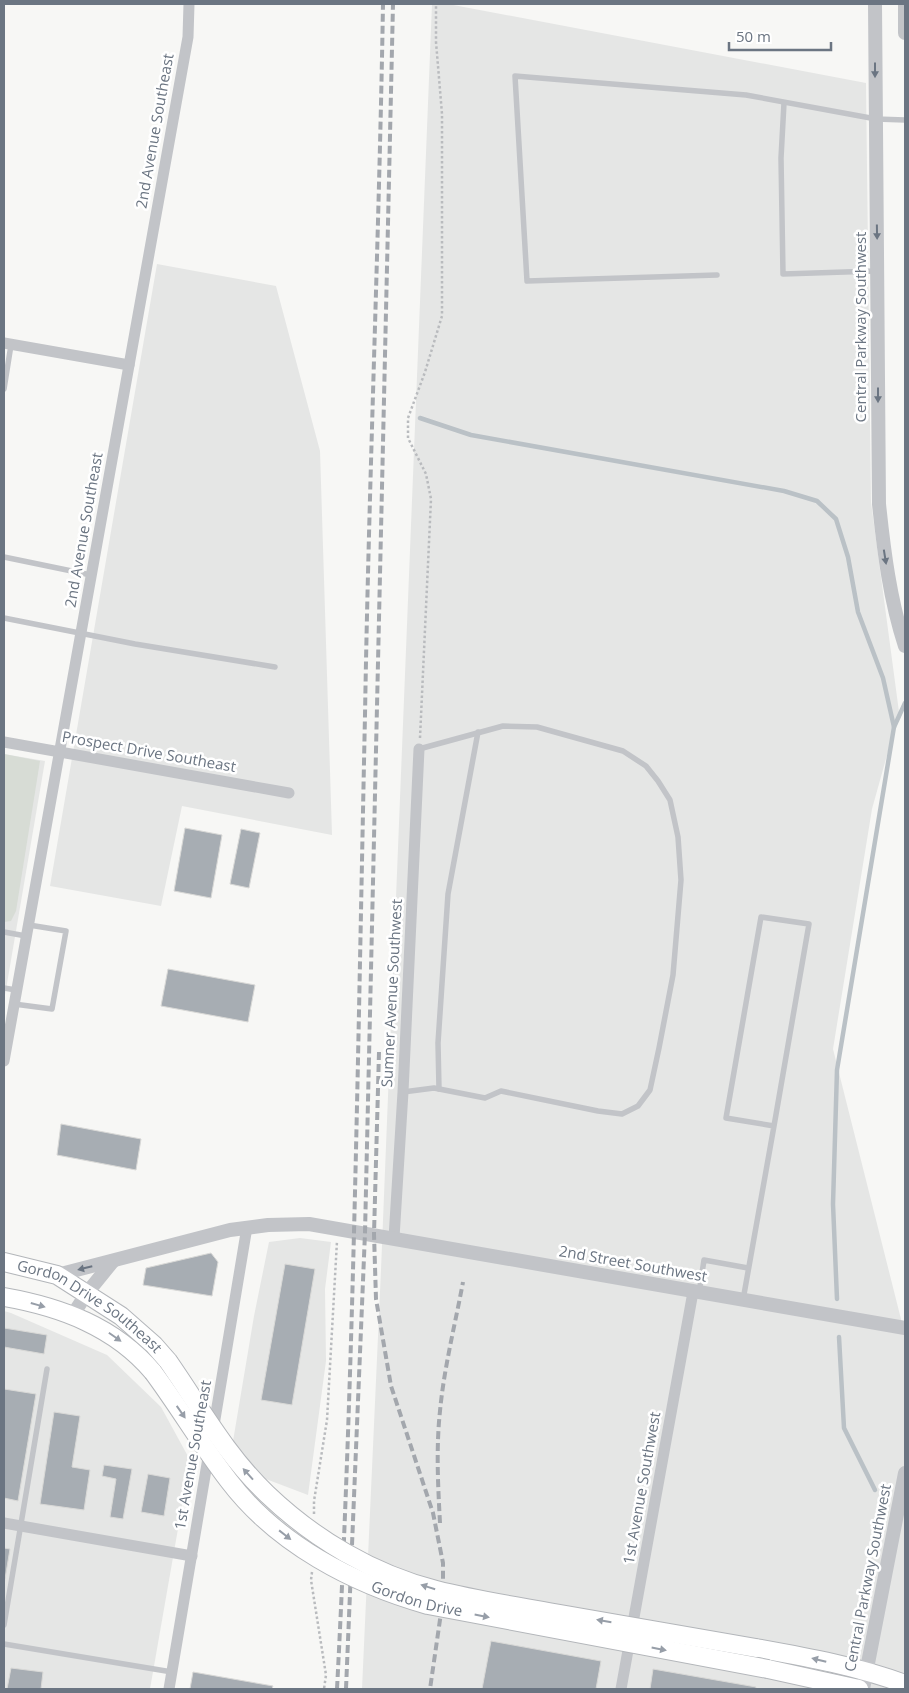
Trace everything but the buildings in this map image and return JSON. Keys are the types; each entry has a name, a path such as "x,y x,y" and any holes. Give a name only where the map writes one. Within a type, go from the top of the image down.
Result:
{"main road":[{"name":"Gordon Drive Southeast","path":"4,1262 57,1275 87,1293 138,1330 168,1361"},
{"name":"Gordon Drive Southeast","path":"4,1297 38,1304 97,1326 121,1341 143,1360 153,1372"},
{"name":"Gordon Drive","path":"168,1361 213,1430 248,1475 295,1518 333,1545 357,1559 408,1581 461,1596 808,1657 866,1671 905,1684"},
{"name":"Gordon Drive","path":"153,1372 229,1482 247,1501 286,1536 315,1556 353,1578 378,1589 428,1605 768,1669 859,1689"}],"street":[{"name":"2nd Avenue Southeast","path":"4,1061 188,37 189,4"},
{"name":"Central Parkway Southwest","path":"875,4 879,504 890,590 905,646"},
{"path":"905,4 905,33"},
{"path":"8,344 129,365"},
{"name":"Prospect Drive Southeast","path":"4,742 289,793"},
{"name":"Sumner Avenue Southwest","path":"394,1238 403,1092 419,750"},
{"name":"2nd Street Southwest","path":"57,1275 212,1234 248,1227 309,1224 905,1328"},
{"name":"1st Avenue Southeast","path":"169,1689 248,1227"},
{"path":"72,1316 87,1293 113,1261"},
{"name":"1st Avenue Southwest","path":"621,1689 696,1292"},
{"name":"Central Parkway Southwest","path":"864,1689 905,1472"},
{"path":"4,1523 192,1556"}],"lane":[{"path":"717,275 528,281 515,76 746,94 784,103 876,119 905,120"},
{"path":"784,103 781,158 783,274 878,271"},
{"path":"4,389 8,344"},
{"path":"4,557 91,574"},
{"path":"4,618 275,667"},
{"path":"403,1092 434,1088 485,1098 501,1091 598,1111 622,1114 638,1106 650,1090 673,975 682,880 678,837 670,800 646,766 624,751 537,727 502,726 419,750"},
{"path":"439,1089 438,1043 448,894 478,732"},
{"path":"742,1300 774,1126 809,924 761,917 726,1118 774,1126"},
{"path":"4,932 27,930 66,931 52,1009 14,1004"},
{"path":"4,988 16,990"},
{"path":"696,1292 704,1260 748,1268"},
{"path":"4,1625 48,1369"},
{"path":"4,1644 172,1672"}],"path":[{"path":"419,750 431,499 426,474 408,438 408,418 428,364 442,316 442,114 436,42 436,4"},
{"path":"314,1520 314,1501 327,1420 336,1243 340,1229"},
{"path":"312,1570 326,1675 324,1689"}],"shaded area":[{"path":"432,4 448,4 866,83 871,502 899,712 872,809 833,1049 905,1335 905,1689 362,1689 381,1270"},
{"path":"157,264 276,286 320,451 332,835 182,806 161,906 50,886"},
{"path":"4,754 45,761 4,1001"},
{"path":"4,754 40,761 16,911 11,921 4,922"},
{"path":"300,1238 331,1242 325,1289 326,1361 308,1495 229,1465 254,1316 269,1242"},
{"path":"4,1311 107,1355 161,1407 190,1460 150,1689 4,1689"}],"waterway":[{"path":"420,418 471,435 784,491 817,501 836,519 848,557 858,612 883,678 894,727"},
{"path":"837,1299 833,1204 837,1070 894,727 905,703"},
{"path":"839,1337 844,1428 875,1490"}],"railway":[{"path":"337,1689 348,1446 358,1081 367,626 383,4"},
{"path":"346,1689 365,1233 393,4"},
{"path":"379,1052 374,1234 376,1299 391,1386 433,1513 443,1563 443,1599 430,1689"},
{"path":"440,1523 438,1481 440,1411 447,1363 463,1282"}]}
